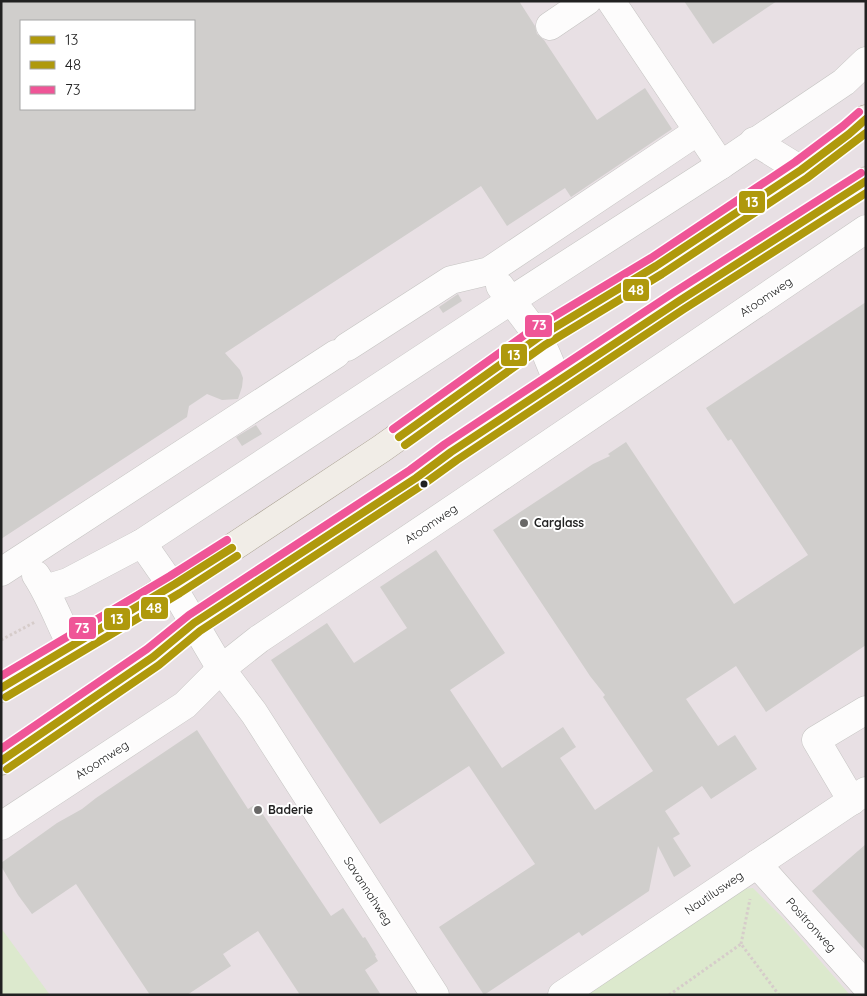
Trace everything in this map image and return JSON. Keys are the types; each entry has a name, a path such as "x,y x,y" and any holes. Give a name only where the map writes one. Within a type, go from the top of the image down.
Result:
{"main road":[{"path":"1,688 172,586 381,449 539,338 656,266 801,170 866,119"},
{"path":"1,761 154,657 194,623 416,478 451,452 679,301 862,190"}],"street":[{"path":"550,26 586,1"},
{"path":"611,1 721,165"},
{"path":"45,589 68,582 142,543 510,300 721,165 844,82 866,61"},
{"path":"1,572 451,280 489,271 698,131"},
{"path":"754,141 801,170"},
{"name":"Atoomweg","path":"1,826 185,705 221,669 259,639 866,229"},
{"path":"489,271 510,300 521,311 539,338 558,382"},
{"path":"142,543 172,586"},
{"path":"25,557 45,589 71,645"},
{"name":"Savannahweg","path":"172,586 221,669 254,713 435,995"},
{"path":"859,796 816,740 866,710"},
{"name":"Nautilusweg","path":"562,995 859,796"},
{"name":"Positronweg","path":"757,864 866,986"}],"path":[{"path":"669,995 741,944 757,864"},
{"path":"741,944 779,995"}],"shaded area":[{"path":"1,1 866,1 866,995 1,995"}],"green space":[{"path":"753,888 782,917 850,995 582,995 741,889"},
{"path":"1,928 50,995 1,995"}],"building":[{"path":"1,1 519,1 535,26 537,34 544,40 597,120 645,88 672,129 571,197 565,188 507,226 481,186 225,353 240,370 243,378 238,399 222,400 207,394 189,406 187,417 1,539"},
{"path":"684,1 777,1 713,44"},
{"path":"458,294 462,301 443,313 439,307"},
{"path":"866,302 866,645 766,712 736,666 686,699 718,746 735,735 757,769 711,799 702,786 665,811 680,834 673,838 691,866 674,877 658,846 649,891 582,936 579,932 484,995 439,927 535,864 469,766 380,824 271,660 327,623 354,663 407,628 380,587 436,550 505,653 450,690 502,768 563,727 576,747 560,758 595,810 653,771 603,697 605,695 590,676 493,530 593,464 610,456 608,454 626,442 734,604 808,555 731,439 728,441 706,408"},
{"path":"256,425 262,434 242,446 236,437"},
{"path":"197,730 248,809 256,804 331,916 343,908 363,938 365,937 378,961 365,970 381,995 300,995 258,931 223,954 231,966 187,995 150,995 76,884 32,914 18,895 1,863 57,823 82,809"},
{"path":"866,844 866,951 812,891"}],"transit line":[{"name":"73","path":"393,429 533,329 651,258 795,162 859,112"},
{"name":"13","path":"399,437 539,337 656,266 801,170 866,119"},
{"name":"48","path":"405,445 545,345 662,274 807,178 866,133"},
{"name":"73","path":"1,749 147,649 189,615 410,470 445,444 673,293 861,173"},
{"name":"13","path":"1,761 153,657 194,623 416,478 451,452 679,301 866,181"},
{"name":"48","path":"7,769 159,665 200,631 421,486 684,309 866,193"},
{"name":"73","path":"1,676 227,540"},
{"name":"13","path":"1,688 232,548"},
{"name":"48","path":"6,697 180,593 237,556"}],"place":[{"name":"Carglass","path":"524,523"},
{"name":"Baderie","path":"258,810"}]}
